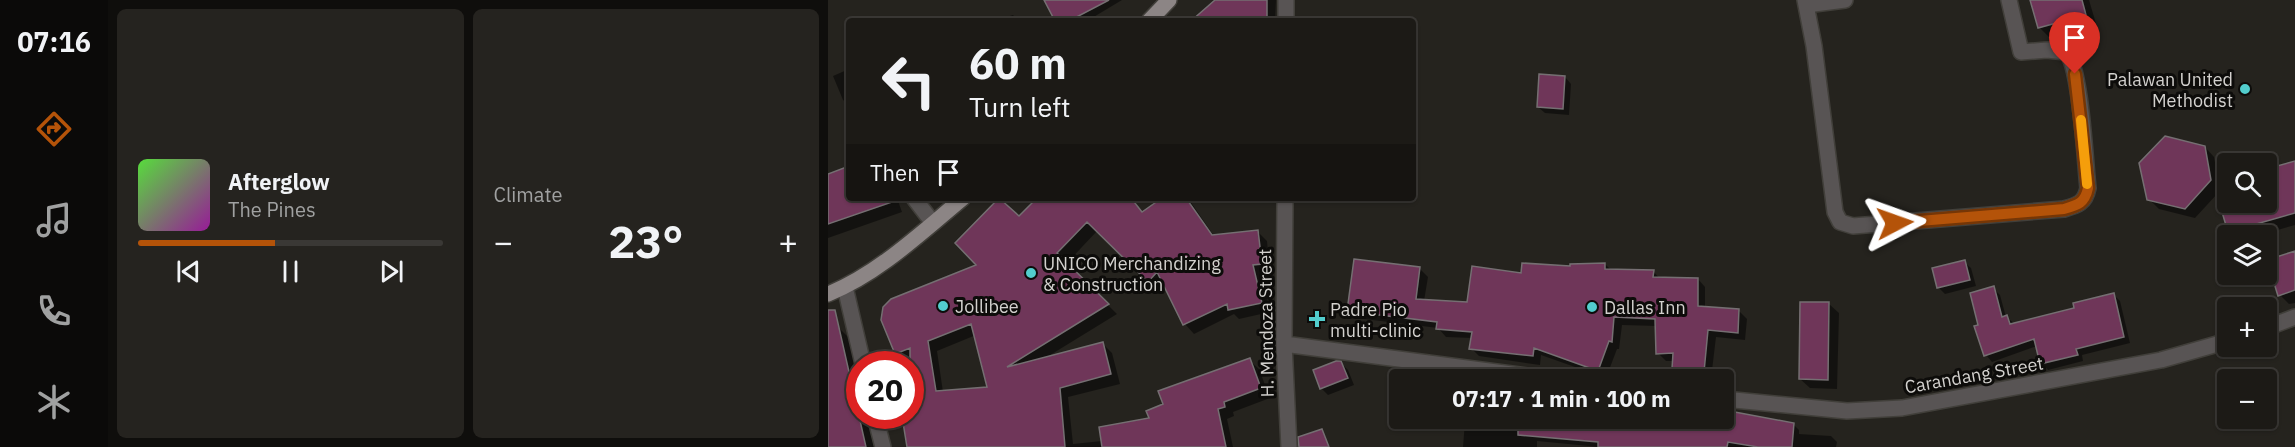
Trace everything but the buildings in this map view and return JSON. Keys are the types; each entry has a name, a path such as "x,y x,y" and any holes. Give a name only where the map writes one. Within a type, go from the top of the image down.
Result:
{"main road":[{"path":"1152,18 1169,0"},
{"path":"828,294 845,287 959,201"}],"street":[{"path":"1286,0 1286,18"},
{"path":"1845,0 1806,2 1835,212 1840,222 1853,226 2064,209 2080,204 2086,197 2088,188 2080,107 2071,60 2066,52 2021,52 2008,0"},
{"path":"916,201 933,223"},
{"name":"H. Mendoza Street","path":"1285,201 1284,344 1289,447"},
{"path":"845,287 860,351"},
{"path":"2277,324 2295,317"},
{"path":"1284,344 1474,369"},
{"name":"Carandang Street","path":"1734,400 1847,411 1902,408 2161,360 2217,344"},
{"path":"878,429 883,447"}],"slow traffic":[{"path":"2081,120 2087,184"}],"place":[{"name":"Palawan United Methodist","path":"2245,89"},
{"name":"UNICO Merchandizing & Construction","path":"1031,273"},
{"name":"Jollibee","path":"943,306"},
{"name":"Dallas Inn","path":"1592,307"},
{"name":"Padre Pio multi-clinic","path":"1317,319"}],"route":[{"path":"1895,223 2064,209 2080,204 2086,197 2088,188 2075,74"}]}
